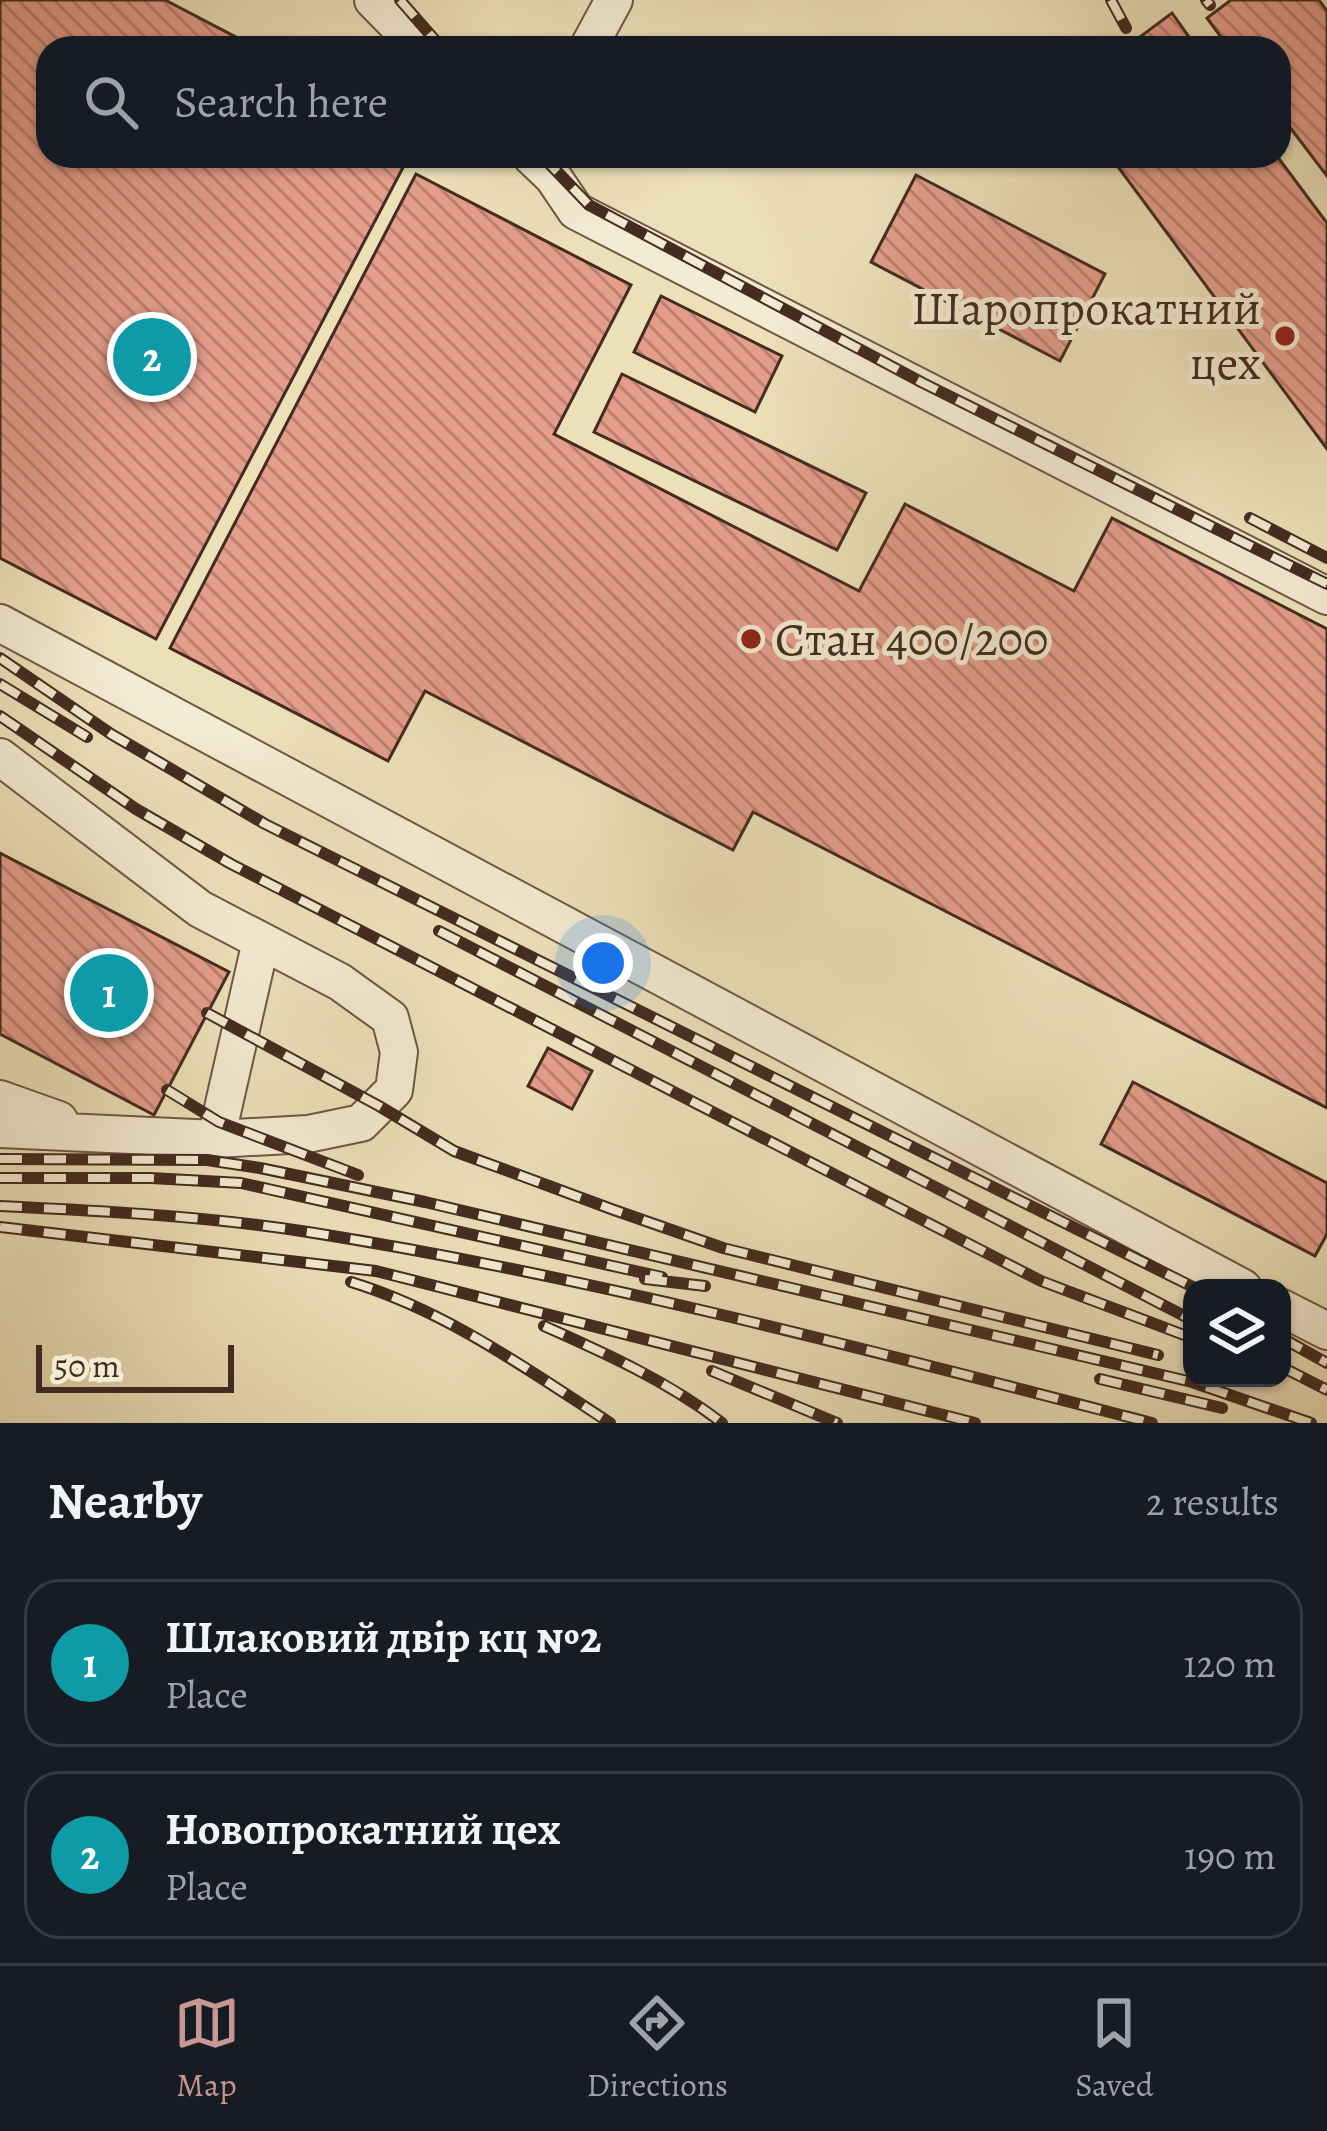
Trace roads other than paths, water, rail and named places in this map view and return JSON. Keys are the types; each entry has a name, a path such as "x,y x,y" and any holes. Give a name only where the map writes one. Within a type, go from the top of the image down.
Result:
{"lane":[{"path":"373,0 408,36"},
{"path":"594,36 614,0"},
{"path":"544,168 576,211 1327,596"},
{"path":"0,622 218,743 1226,1279"},
{"path":"0,757 200,909 340,982 391,1018 399,1052 394,1090 361,1124 308,1135 216,1139 0,1129"},
{"path":"216,1139 261,941"},
{"path":"0,1099 100,1134"},
{"path":"1291,1313 1327,1331"}],"railway":[{"path":"400,0 432,36"},
{"path":"1111,0 1126,28"},
{"path":"1206,0 1210,5"},
{"path":"554,168 589,205 923,383 1327,584"},
{"path":"1250,518 1327,558"},
{"path":"0,658 111,734 265,824 1183,1282"},
{"path":"0,684 87,737"},
{"path":"0,716 136,809 231,864 1041,1281 1183,1335"},
{"path":"439,931 1183,1315"},
{"path":"207,1013 454,1151 614,1210 723,1248 1158,1355"},
{"path":"167,1090 219,1122 358,1175"},
{"path":"0,1159 207,1160 260,1168 425,1202 1192,1382 1311,1423"},
{"path":"0,1178 241,1183 662,1277"},
{"path":"0,1206 231,1222 415,1250 732,1317 1152,1423"},
{"path":"0,1227 376,1271 975,1423"},
{"path":"645,1279 705,1286"},
{"path":"351,1282 453,1325 610,1423"},
{"path":"544,1326 658,1381 722,1423"},
{"path":"1291,1343 1327,1363"},
{"path":"712,1371 837,1423"},
{"path":"1291,1372 1327,1390"},
{"path":"1100,1379 1222,1408"}],"place":[{"name":"Шаропрокатний цех","path":"1285,336"},
{"name":"Новопрокатний цех","path":"152,357"},
{"name":"Стан 400/200","path":"751,639"},
{"name":"Шлаковий двір кц №2","path":"109,993"}]}
